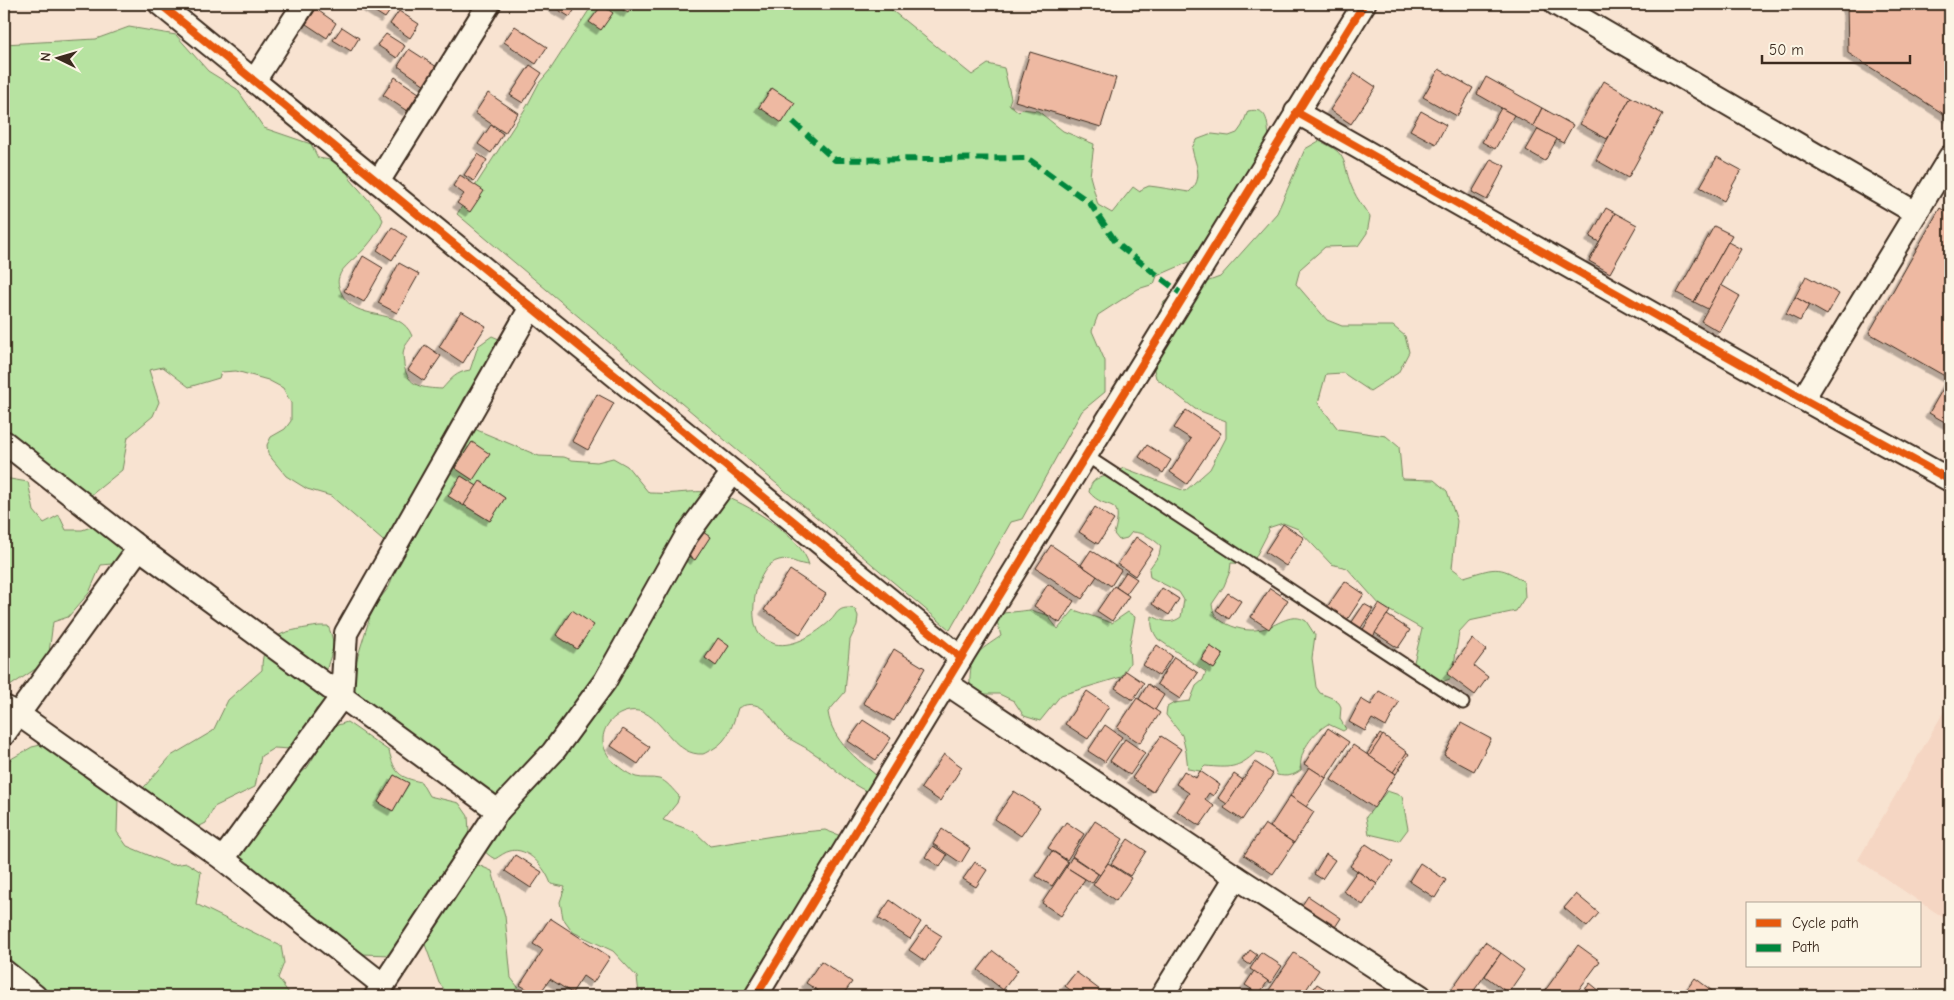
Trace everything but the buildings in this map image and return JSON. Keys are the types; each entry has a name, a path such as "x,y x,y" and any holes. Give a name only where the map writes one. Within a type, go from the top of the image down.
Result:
{"street":[{"path":"160,4 960,658"},
{"path":"254,81 304,4"},
{"path":"378,182 489,4"},
{"path":"756,996 960,658 1364,4"},
{"path":"1556,4 1916,213"},
{"path":"1296,112 1950,480"},
{"path":"1803,399 1950,157"},
{"path":"223,859 342,696 346,633 531,307"},
{"path":"4,442 139,548 498,810"},
{"path":"11,710 223,859 380,990 498,810 553,752 605,681 687,534 734,472"},
{"path":"4,734 11,710 139,548"},
{"path":"946,683 1236,877 1420,996"},
{"path":"1162,996 1236,877"},
{"path":"4,971 36,996"}],"lane":[{"path":"1085,455 1463,703"}],"shaded area":[{"path":"1950,701 1950,922 1858,860"}],"green space":[{"path":"593,4 884,4 972,75 988,64 1004,68 1011,98 1009,104 1019,112 1022,109 1038,111 1063,131 1094,144 1090,176 1098,205 1112,213 1133,187 1140,192 1149,186 1189,192 1197,182 1198,176 1192,148 1196,140 1212,134 1229,136 1237,133 1248,111 1259,111 1265,116 1269,137 1196,259 1157,276 1154,284 1138,289 1098,315 1092,331 1105,361 1105,392 1082,411 1022,519 1011,522 950,630 457,214 527,106 539,83 550,70"},
{"path":"129,27 176,35 208,71 237,89 264,128 311,144 318,158 337,161 344,166 351,180 379,212 383,220 370,243 340,273 339,287 347,302 356,308 388,317 406,327 412,336 403,351 404,365 409,378 413,382 422,387 442,389 457,374 470,370 478,346 492,336 499,339 488,366 468,391 462,406 463,414 468,422 477,430 539,456 564,457 572,460 597,462 613,458 627,466 649,493 702,492 718,494 743,504 771,522 796,543 809,565 782,559 771,564 764,571 759,581 754,604 755,626 760,635 775,644 782,645 797,642 819,630 840,610 846,608 855,609 858,616 857,625 850,640 845,692 828,712 834,732 846,748 877,776 869,792 854,784 819,757 786,736 766,712 755,705 746,705 738,708 727,736 713,749 703,754 685,750 645,713 635,711 624,712 608,724 604,733 603,743 607,754 619,767 636,777 662,780 679,796 677,803 663,820 695,832 710,846 792,833 825,830 841,836 766,996 641,996 639,994 637,977 613,951 573,932 563,918 560,902 565,887 551,884 541,866 530,855 523,852 517,850 510,851 495,859 487,854 481,842 481,813 479,805 429,774 401,751 362,704 353,688 356,662 370,617 378,601 389,587 396,561 389,546 331,496 307,489 286,476 268,454 267,445 271,437 285,429 291,421 291,403 283,388 268,380 236,371 221,372 219,378 189,387 163,367 149,370 159,402 153,416 128,437 122,470 85,500 4,453 4,44 96,39","holes":["472,442 473,480 455,468","461,476 477,486 481,481 505,498 490,521 449,496","699,529 710,537 695,560","593,625 577,649 556,635","718,639 729,646 715,665 705,658"]},
{"path":"1319,141 1336,150 1341,155 1349,181 1370,217 1367,233 1358,246 1325,247 1300,269 1296,284 1327,320 1342,326 1393,326 1405,336 1409,352 1398,373 1370,391 1343,373 1326,374 1318,403 1338,429 1386,436 1399,447 1402,479 1434,480 1447,491 1457,521 1452,568 1464,577 1495,569 1508,572 1524,582 1525,597 1516,611 1469,621 1459,632 1452,678 1437,684 1425,675 1414,662 1422,629 1380,605 1347,568 1331,564 1298,529 1283,523 1268,528 1269,531 1252,564 1231,563 1224,586 1212,604 1213,611 1224,622 1236,628 1246,630 1266,628 1291,618 1306,621 1315,635 1312,658 1316,687 1320,693 1339,703 1341,707 1340,719 1346,729 1343,731 1328,724 1317,732 1304,750 1301,770 1290,776 1277,775 1270,758 1263,753 1256,752 1244,762 1233,766 1205,766 1200,771 1188,769 1182,735 1166,715 1167,707 1174,703 1190,701 1196,686 1203,680 1206,672 1158,639 1153,631 1152,622 1152,616 1170,622 1181,617 1184,600 1179,592 1150,577 1149,569 1159,555 1161,546 1141,533 1132,532 1127,538 1119,540 1114,534 1117,522 1115,509 1095,498 1089,492 1095,480 1124,468 1185,491 1210,469 1226,438 1226,421 1195,409 1156,378 1152,362 1162,350 1157,317 1164,302 1179,292 1220,277 1277,213 1305,149","holes":["1210,646 1223,655 1214,669 1201,660"]},
{"path":"4,478 28,482 34,511 44,523 59,515 66,530 82,530 113,520 141,533 139,548 133,562 101,565 89,593 68,617 53,622 49,653 40,666 4,690"},
{"path":"1030,610 1047,615 1058,629 1074,610 1112,623 1128,612 1135,617 1129,648 1130,663 1121,677 1061,695 1040,721 1024,716 1014,701 999,694 983,694 970,685 970,675 976,655 1001,636 995,614"},
{"path":"328,626 333,644 327,668 330,699 316,709 303,738 290,749 274,748 261,756 255,787 214,807 206,823 192,830 139,793 171,756 213,731 228,700 262,670 266,647 272,640 288,632"},
{"path":"347,722 389,751 393,764 402,776 421,782 429,796 459,803 468,816 469,832 447,877 392,955 361,954 236,868 237,852 295,778 307,768 332,727","holes":["394,775 409,784 392,811 378,802"]},
{"path":"49,743 88,779 118,799 117,832 127,846 172,865 187,863 201,872 196,904 281,946 284,963 278,978 291,996 44,996 4,953 4,763 32,747"},
{"path":"1387,791 1402,796 1408,829 1399,841 1369,834 1366,817"},
{"path":"478,865 492,871 505,916 511,978 521,991 532,996 450,996 439,983 422,936 463,873"}],"marked path":[{"path":"793,122 835,160 1027,158 1090,203 1117,244 1183,295"}],"cycle path":[{"path":"160,4 961,658"},
{"path":"756,996 961,658 1364,4"},
{"path":"1296,112 1950,480"}]}
